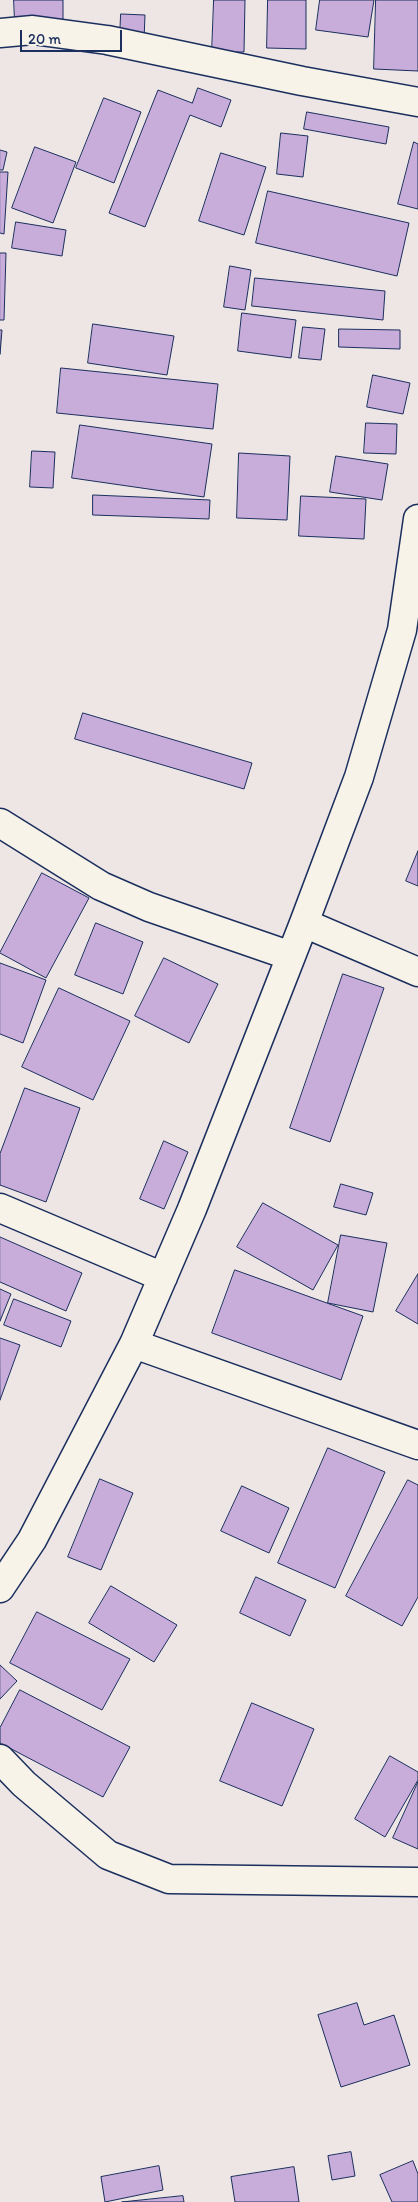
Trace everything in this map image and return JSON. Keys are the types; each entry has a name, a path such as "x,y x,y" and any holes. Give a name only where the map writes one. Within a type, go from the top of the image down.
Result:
{"street":[{"path":"0,33 33,30 107,40 302,81 418,102"},
{"path":"0,1588 32,1540 134,1344 192,1209 304,923 359,777 410,628 418,519"},
{"path":"0,823 109,890 149,907 291,956"},
{"path":"304,923 418,972"},
{"path":"0,1208 163,1276"},
{"path":"134,1344 418,1445"},
{"path":"0,1759 24,1784 108,1855 169,1879 418,1882"}],"building":[{"path":"14,0 63,0 63,23 15,22"},
{"path":"214,0 245,0 244,52 212,52"},
{"path":"268,0 306,0 306,49 267,48"},
{"path":"320,0 374,0 368,37 316,30"},
{"path":"376,0 418,0 418,71 374,69"},
{"path":"121,14 145,15 144,40 120,39"},
{"path":"198,88 231,100 221,127 190,115 145,227 109,213 158,90 192,103"},
{"path":"104,98 141,112 114,183 76,168"},
{"path":"307,112 389,127 386,144 304,129"},
{"path":"281,133 308,136 303,177 277,174"},
{"path":"414,142 418,144 418,209 398,204"},
{"path":"35,147 76,162 53,223 12,208"},
{"path":"0,150 7,152 3,170 0,170"},
{"path":"221,153 266,167 244,235 199,221"},
{"path":"0,172 8,172 4,234 0,233"},
{"path":"268,191 409,223 397,276 256,243"},
{"path":"16,222 66,230 62,256 12,248"},
{"path":"0,253 6,253 4,320 0,320"},
{"path":"230,266 251,270 245,310 224,307"},
{"path":"255,278 385,291 383,320 252,306"},
{"path":"242,313 296,320 291,358 238,351"},
{"path":"93,324 174,336 167,375 88,363"},
{"path":"303,327 325,329 321,360 299,358"},
{"path":"339,329 400,330 400,349 339,347"},
{"path":"0,330 2,330 0,354"},
{"path":"61,368 218,384 213,429 57,413"},
{"path":"373,375 410,383 403,414 367,407"},
{"path":"366,423 397,424 396,454 364,453"},
{"path":"80,425 212,444 204,497 72,478"},
{"path":"32,451 55,452 53,488 30,487"},
{"path":"239,453 290,456 287,520 237,518"},
{"path":"336,456 388,464 382,500 330,492"},
{"path":"93,495 210,500 209,519 93,515"},
{"path":"301,496 366,499 364,539 299,536"},
{"path":"83,713 252,763 244,789 75,739"},
{"path":"418,851 418,886 406,881"},
{"path":"42,873 89,898 46,978 0,953"},
{"path":"96,923 143,942 123,994 75,975"},
{"path":"164,958 218,984 189,1043 135,1016"},
{"path":"0,963 46,980 23,1043 0,1034"},
{"path":"343,974 384,988 330,1142 290,1128"},
{"path":"59,988 130,1021 93,1100 22,1067"},
{"path":"25,1088 80,1108 46,1202 0,1185 0,1154"},
{"path":"164,1141 188,1152 164,1209 140,1199"},
{"path":"341,1184 373,1193 366,1215 334,1207"},
{"path":"263,1203 338,1245 313,1290 237,1247"},
{"path":"341,1235 387,1243 373,1312 328,1303"},
{"path":"0,1237 82,1273 66,1311 0,1282"},
{"path":"235,1270 363,1316 341,1380 212,1333"},
{"path":"418,1274 418,1324 396,1311"},
{"path":"0,1289 11,1294 0,1321"},
{"path":"14,1299 71,1321 61,1347 4,1325"},
{"path":"0,1338 20,1345 0,1400"},
{"path":"328,1448 385,1472 335,1588 278,1563"},
{"path":"100,1479 133,1493 101,1570 68,1557"},
{"path":"408,1480 418,1485 418,1597 402,1626 346,1596"},
{"path":"242,1486 289,1508 269,1553 221,1531"},
{"path":"256,1577 306,1600 290,1636 240,1613"},
{"path":"111,1586 177,1625 154,1662 89,1623"},
{"path":"37,1612 130,1659 102,1710 10,1663"},
{"path":"0,1665 17,1681 0,1699"},
{"path":"20,1690 130,1747 103,1797 0,1743 0,1728"},
{"path":"252,1703 314,1729 282,1806 220,1781"},
{"path":"390,1756 418,1772 418,1780 385,1837 355,1819"},
{"path":"418,1782 418,1849 393,1838"},
{"path":"357,2003 364,2025 394,2015 410,2065 341,2087 318,2015"},
{"path":"351,2152 355,2176 332,2180 328,2156"},
{"path":"413,2161 418,2174 418,2202 392,2202 380,2175"},
{"path":"159,2166 163,2190 105,2202 101,2177"},
{"path":"294,2167 299,2202 235,2202 231,2177"},
{"path":"183,2196 184,2202 122,2202"}]}
